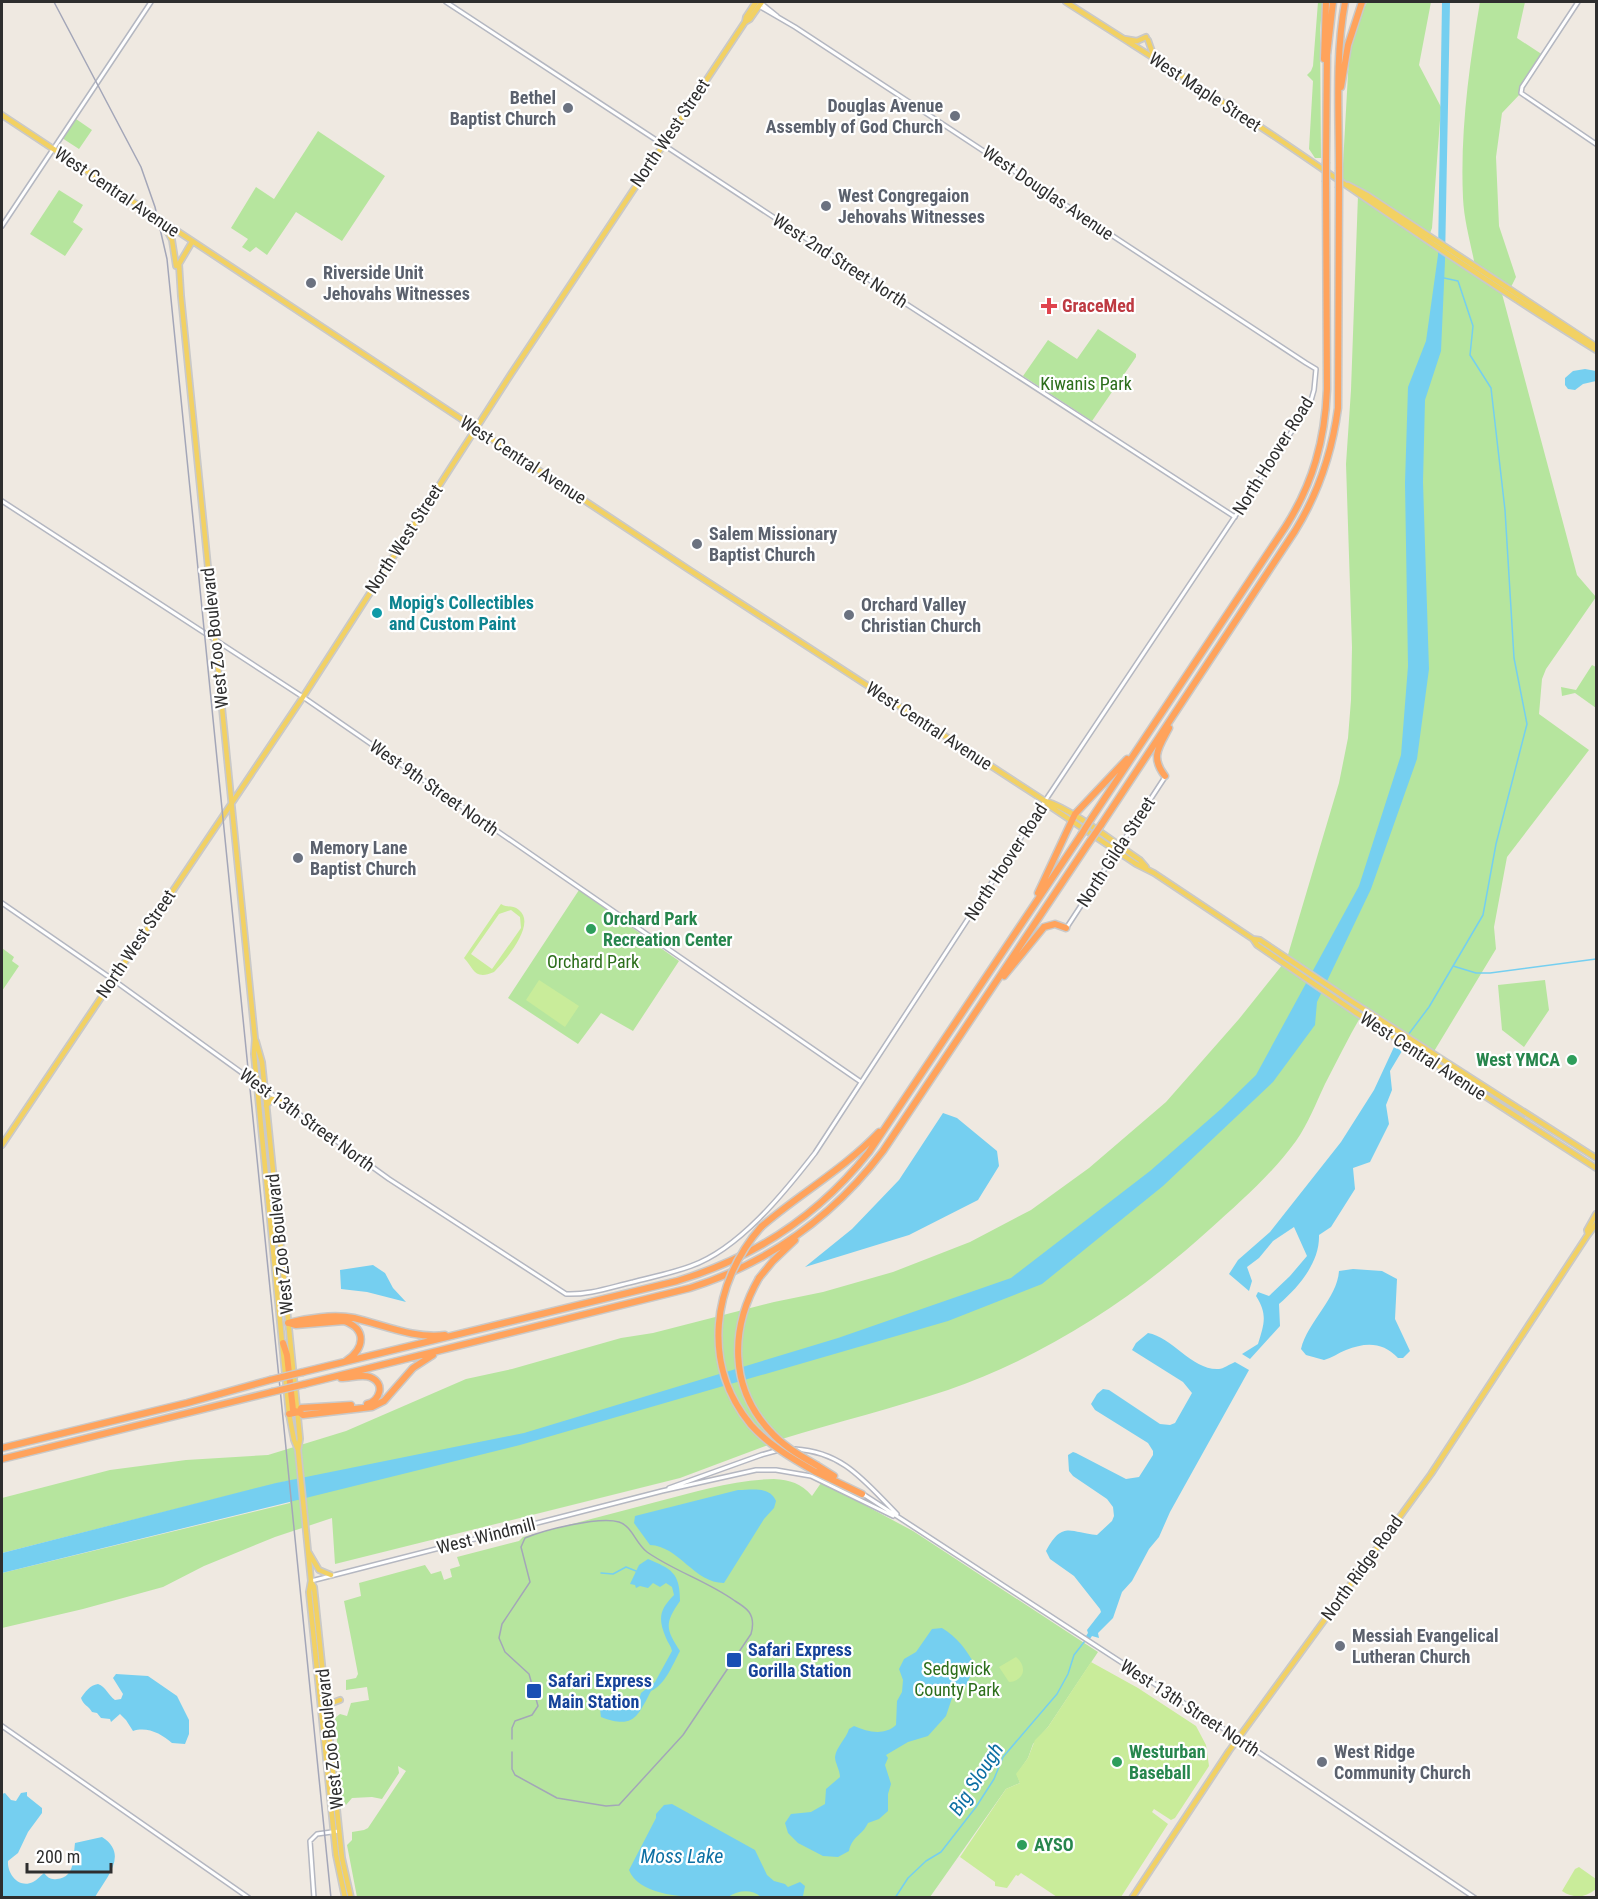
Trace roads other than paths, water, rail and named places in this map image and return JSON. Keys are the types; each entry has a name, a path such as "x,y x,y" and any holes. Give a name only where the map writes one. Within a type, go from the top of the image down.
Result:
{"highway":[{"path":"1326,2 1323,44 1326,87"},
{"path":"2,1448 677,1281 710,1270 741,1257 785,1231 824,1201 862,1161 1286,526 1313,473 1322,442 1327,402 1326,87 1329,31 1334,2"},
{"path":"816,1468 770,1432 758,1417 745,1389 738,1362 739,1330 746,1304 759,1278 773,1261 847,1193 879,1156 1295,531 1316,494 1324,473 1332,445 1338,408 1341,186 1338,71 1340,28 1345,2"},
{"path":"1338,135 1341,84 1346,57 1362,2"},
{"path":"1165,776 1157,764 1156,757 1186,696"},
{"path":"1024,920 1072,818 1138,748"},
{"path":"984,999 1044,927 1055,924 1066,928"},
{"path":"862,1494 777,1449 750,1424 733,1395 723,1369 718,1330 719,1312 724,1291 741,1251 761,1227 870,1143 892,1119"},
{"path":"2,1459 698,1286 757,1261 809,1227"},
{"path":"285,1324 324,1318 351,1318 426,1336 467,1333"},
{"path":"285,1324 344,1321 356,1327 360,1335 359,1349 342,1364"},
{"path":"283,1343 287,1356 293,1410 303,1415 372,1407 384,1401 420,1363 454,1348"},
{"path":"289,1414 298,1412 301,1408 370,1404 379,1395 379,1385 368,1376 329,1378"}],"main road":[{"name":"West Maple Street","path":"1066,2 1156,59 1341,186 1596,349"},
{"name":"North West Street","path":"2,1144 303,697 475,428 662,144 745,22 750,19 758,3"},
{"path":"1124,39 1137,41 1147,38 1156,59"},
{"name":"West Central Avenue","path":"2,115 475,428 1046,801 1054,804 1118,849 1140,860 1146,867 1253,939 1257,945 1346,1006 1596,1168"},
{"name":"West Maple Street","path":"1341,186 1367,195 1506,290"},
{"path":"162,222 172,240 179,277"},
{"name":"West Zoo Boulevard","path":"192,242 179,264 179,277 255,1039 254,1054 285,1324 298,1412 300,1439 298,1450 311,1581 309,1592 336,1831 351,1898"},
{"name":"West Central Avenue","path":"1253,939 1260,940 1596,1158"},
{"name":"West Zoo Boulevard","path":"255,1039 261,1053 266,1106 285,1324 283,1343 289,1414 298,1450"},
{"path":"266,1106 272,1099 281,1100"},
{"name":"North Ridge Road","path":"1588,1234 1587,1230 1596,1214"},
{"name":"North Ridge Road","path":"1132,1898 1238,1738 1431,1474 1596,1224"},
{"path":"308,1553 319,1570 331,1575"},
{"name":"West Zoo Boulevard","path":"311,1581 314,1587 327,1715 339,1875 345,1898"},
{"path":"327,1715 330,1705 340,1700"}],"street":[{"path":"2,226 151,2"},
{"name":"West 2nd Street North","path":"446,2 1235,517"},
{"path":"1578,2 1522,87 1521,93 1596,144"},
{"name":"West Douglas Avenue","path":"758,3 1316,371"},
{"name":"North Hoover Road","path":"628,1283 691,1266 737,1239 796,1178 815,1153 1310,404 1316,371"},
{"name":"West 9th Street North","path":"2,501 303,697 861,1082"},
{"name":"North Gilda Street","path":"1066,928 1165,776"},
{"name":"West 13th Street North","path":"2,903 112,979 389,1179 566,1294 579,1294 628,1283"},
{"name":"West 13th Street North","path":"662,1491 698,1476 773,1451 809,1450 831,1457 850,1468 903,1520"},
{"name":"West 13th Street North","path":"662,1491 756,1470 788,1471 821,1479 903,1520"},
{"name":"West Windmill","path":"311,1581 662,1491"},
{"name":"West 13th Street North","path":"862,1494 1238,1738 1475,1898"},
{"path":"2,1726 249,1898"},
{"path":"314,1898 310,1843 315,1835 336,1831"}],"water":[{"path":"1442,2 1450,2 1445,261 1441,351 1425,400 1423,482 1429,669 1417,759 1371,889 1317,1002 1315,1025 1273,1082 1163,1186 1042,1284 948,1321 520,1445 2,1573 2,1553 276,1483 524,1433 838,1338 1011,1278 1150,1171 1256,1075 1359,886 1401,755 1408,666 1405,483 1408,387 1426,341 1438,255"},
{"path":"1585,369 1596,371 1596,381 1583,384 1575,390 1568,389 1565,385 1565,378 1573,371"},
{"path":"1394,1047 1402,1051 1390,1071 1392,1090 1386,1105 1389,1124 1370,1162 1353,1168 1355,1189 1331,1227 1319,1235 1316,1255 1307,1273 1279,1304 1280,1326 1250,1359 1242,1354 1258,1344 1263,1325 1262,1309 1256,1296 1258,1292 1269,1296 1307,1256 1294,1227 1273,1241 1259,1258 1247,1267 1252,1281 1249,1291 1229,1274 1238,1260 1270,1232 1341,1142 1374,1090"},
{"path":"943,1113 957,1118 997,1151 999,1166 978,1200 909,1235 805,1267 852,1229 899,1180"},
{"path":"373,1265 385,1273 393,1288 406,1302 367,1292 341,1289 340,1270"},
{"path":"1353,1269 1382,1271 1397,1279 1395,1319 1410,1351 1403,1358 1398,1358 1386,1349 1374,1345 1353,1347 1324,1360 1306,1355 1301,1349 1333,1291 1339,1271"},
{"path":"1148,1333 1166,1341 1200,1365 1221,1369 1235,1362 1249,1370 1170,1512 1159,1537 1149,1549 1132,1581 1122,1592 1113,1618 1098,1633 1099,1638 1092,1636 1090,1639 1086,1636 1087,1630 1101,1612 1100,1609 1074,1576 1050,1559 1046,1551 1057,1535 1062,1532 1073,1531 1097,1535 1112,1521 1114,1516 1113,1507 1107,1499 1069,1471 1068,1455 1076,1453 1126,1479 1139,1477 1153,1455 1148,1443 1095,1410 1091,1404 1097,1394 1103,1389 1109,1390 1160,1424 1170,1425 1175,1423 1192,1393 1183,1382 1132,1350 1136,1343"},
{"path":"738,1490 765,1491 770,1493 776,1501 774,1508 764,1519 724,1583 704,1577 670,1551 650,1545 634,1523 635,1516"},
{"path":"648,1559 668,1569 676,1578 680,1601 671,1615 669,1626 680,1651 664,1679 651,1691 633,1719 620,1722 601,1717 600,1709 614,1704 629,1708 638,1703 641,1693 655,1682 672,1651 663,1631 661,1615 665,1605 674,1595 672,1587 666,1583 660,1587 653,1583 648,1588 640,1586 636,1588 635,1585 630,1584 639,1565"},
{"path":"942,1628 961,1644 975,1665 965,1688 953,1695 946,1716 928,1736 908,1742 886,1755 888,1758 885,1765 891,1784 888,1794 888,1811 879,1819 868,1823 852,1842 849,1851 838,1857 823,1856 798,1843 788,1833 785,1823 791,1814 811,1812 825,1804 826,1789 840,1777 835,1757 849,1729 854,1726 881,1732 896,1725 897,1701 902,1692 903,1680 899,1669 904,1659 916,1652 932,1629"},
{"path":"116,1674 148,1676 177,1696 189,1720 189,1734 185,1744 172,1743 149,1730 133,1731 120,1714 111,1722 110,1719 101,1718 97,1713 92,1712 81,1698 93,1686 98,1684 115,1700 121,1699 123,1694 113,1678"},
{"path":"27,1792 27,1796 42,1808 42,1813 28,1832 18,1853 8,1861 12,1875 19,1882 28,1884 44,1873 51,1879 63,1877 71,1870 75,1843 102,1837 110,1844 115,1858 110,1874 95,1897 2,1897 2,1794 5,1793 11,1800 16,1801 21,1793"},
{"name":"Moss Lake","path":"672,1804 755,1850 767,1875 788,1887 800,1882 805,1886 803,1896 761,1897 745,1891 728,1897 686,1897 657,1892 635,1880 629,1870 656,1814 664,1805"}],"waterway":[{"path":"1408,1035 1429,1007 1483,915 1496,844 1527,724 1514,658 1505,510 1491,388 1470,355 1473,326 1458,281 1444,278"},
{"path":"1453,966 1476,973 1490,973 1596,959"},
{"path":"1397,1049 1405,1039"},
{"path":"601,1573 613,1574 626,1567 636,1571"},
{"name":"Big Slough","path":"895,1898 908,1878 926,1861 941,1852 976,1807 994,1779 1003,1757 1057,1694 1068,1674 1074,1655 1088,1637"}],"railway":[{"path":"54,2 141,167 155,207 167,259 331,1898"},
{"path":"512,1739 512,1728 515,1721 532,1715 538,1706 529,1674 505,1652 499,1638 502,1624 530,1582 521,1547 525,1538 585,1522 619,1522 627,1527 647,1552 724,1594 745,1608 751,1615 753,1623 751,1634 683,1735 619,1805 606,1806 557,1798 515,1775 512,1769 512,1752"}],"place":[{"name":"Bethel Baptist Church","path":"568,108"},
{"name":"Douglas Avenue Assembly of God Church","path":"955,116"},
{"name":"West Congregaion Jehovahs Witnesses","path":"826,206"},
{"name":"Riverside Unit Jehovahs Witnesses","path":"311,283"},
{"name":"GraceMed","path":"1049,306"},
{"name":"Salem Missionary Baptist Church","path":"697,544"},
{"name":"Mopig's Collectibles and Custom Paint","path":"377,613"},
{"name":"Orchard Valley Christian Church","path":"849,615"},
{"name":"Memory Lane Baptist Church","path":"298,858"},
{"name":"Orchard Park Recreation Center","path":"591,929"},
{"name":"West YMCA","path":"1572,1060"},
{"name":"Messiah Evangelical Lutheran Church","path":"1340,1646"},
{"name":"Safari Express Gorilla Station","path":"734,1660"},
{"name":"Safari Express Main Station","path":"534,1691"},
{"name":"Westurban Baseball","path":"1117,1762"},
{"name":"West Ridge Community Church","path":"1322,1762"},
{"name":"AYSO","path":"1022,1845"}],"park label":[{"name":"Kiwanis Park","path":"1086,384"},
{"name":"Orchard Park","path":"593,962"},
{"name":"Sedgwick County Park","path":"957,1679"}]}
